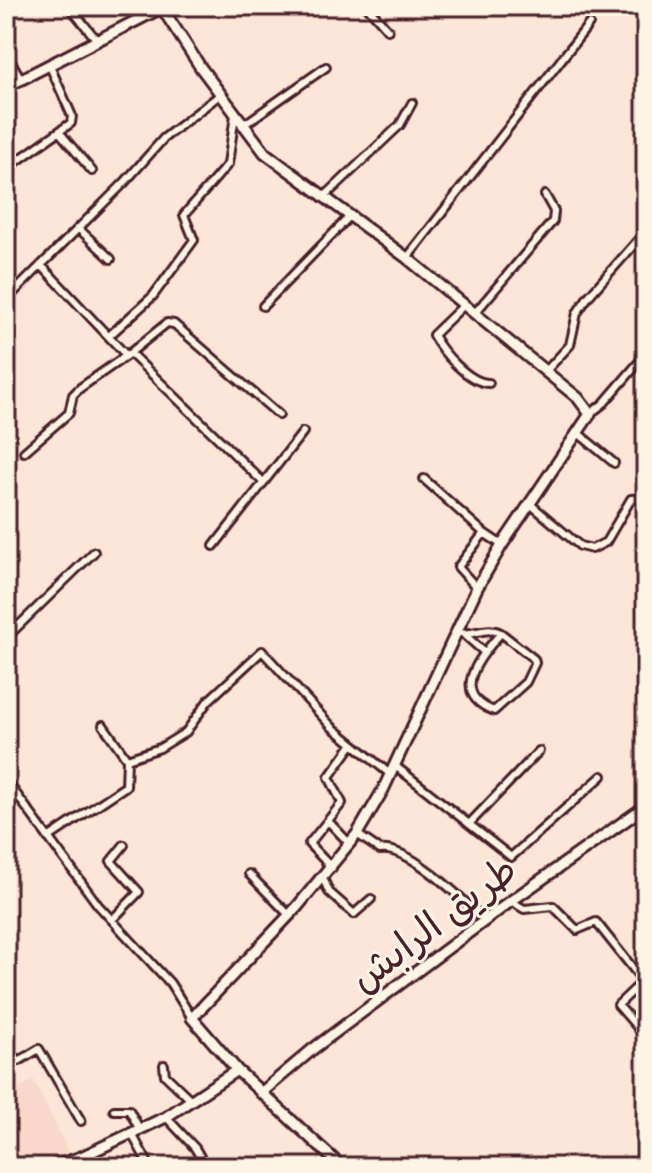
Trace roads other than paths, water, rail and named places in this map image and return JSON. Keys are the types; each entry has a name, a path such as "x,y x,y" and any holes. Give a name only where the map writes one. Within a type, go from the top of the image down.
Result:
{"street":[{"path":"69,6 96,39"},
{"path":"367,6 388,30"},
{"path":"6,87 148,9 164,7 242,126 275,162 407,258 585,404 590,414"},
{"path":"407,258 589,24"},
{"path":"6,53 21,79"},
{"path":"6,169 61,134 71,123 72,116 49,64"},
{"path":"242,126 326,67"},
{"path":"6,300 164,138 221,94"},
{"path":"323,198 400,125 412,103"},
{"path":"109,336 153,296 194,240 184,215 228,164 235,115"},
{"path":"61,134 92,171"},
{"path":"474,314 553,221 554,211 545,195"},
{"path":"263,306 349,217"},
{"path":"78,228 111,259"},
{"path":"545,372 570,345 577,313 588,297 646,231"},
{"path":"41,265 127,354 263,482"},
{"path":"464,305 433,335 441,349 467,373 489,383"},
{"path":"24,452 69,413 73,395 167,323 174,324 279,415"},
{"path":"192,1018 332,868 357,834 461,634 477,588 502,545 590,414 604,403 646,354"},
{"path":"214,546 303,432"},
{"path":"578,433 614,463"},
{"path":"424,479 484,533 502,545"},
{"path":"529,503 589,549 606,542 631,499 646,498"},
{"path":"477,588 458,567 484,533"},
{"path":"6,638 94,552"},
{"path":"461,634 490,629 501,633 534,659 536,668 511,699 494,711 475,697 471,686 473,669 501,633"},
{"path":"461,634 484,652"},
{"path":"127,759 176,740 193,724 208,701 262,651 352,745 392,769 514,856 602,776"},
{"path":"48,838 121,791 128,780 127,759 103,725"},
{"path":"332,868 309,844 343,801 329,777 352,745"},
{"path":"469,824 539,751"},
{"path":"6,780 112,920 170,983 192,1018 237,1070 342,1167"},
{"name":"طريق الرابش","path":"261,1093 313,1049 511,901 646,806"},
{"path":"328,821 350,844"},
{"path":"357,834 380,850 391,848 414,861 486,921"},
{"path":"112,920 139,892 111,861 124,845"},
{"path":"249,874 289,915"},
{"path":"323,878 329,892 354,914 371,899"},
{"path":"511,901 524,909 553,906 577,930 596,922 643,981 618,1005 646,1037"},
{"path":"6,1051 19,1061 39,1048 81,1121"},
{"path":"164,1065 165,1075 192,1101"},
{"path":"52,1167 81,1157 166,1117 237,1070"},
{"path":"114,1110 129,1110 150,1167"},
{"path":"166,1117 188,1139 206,1167"},
{"path":"81,1157 87,1167"}]}
